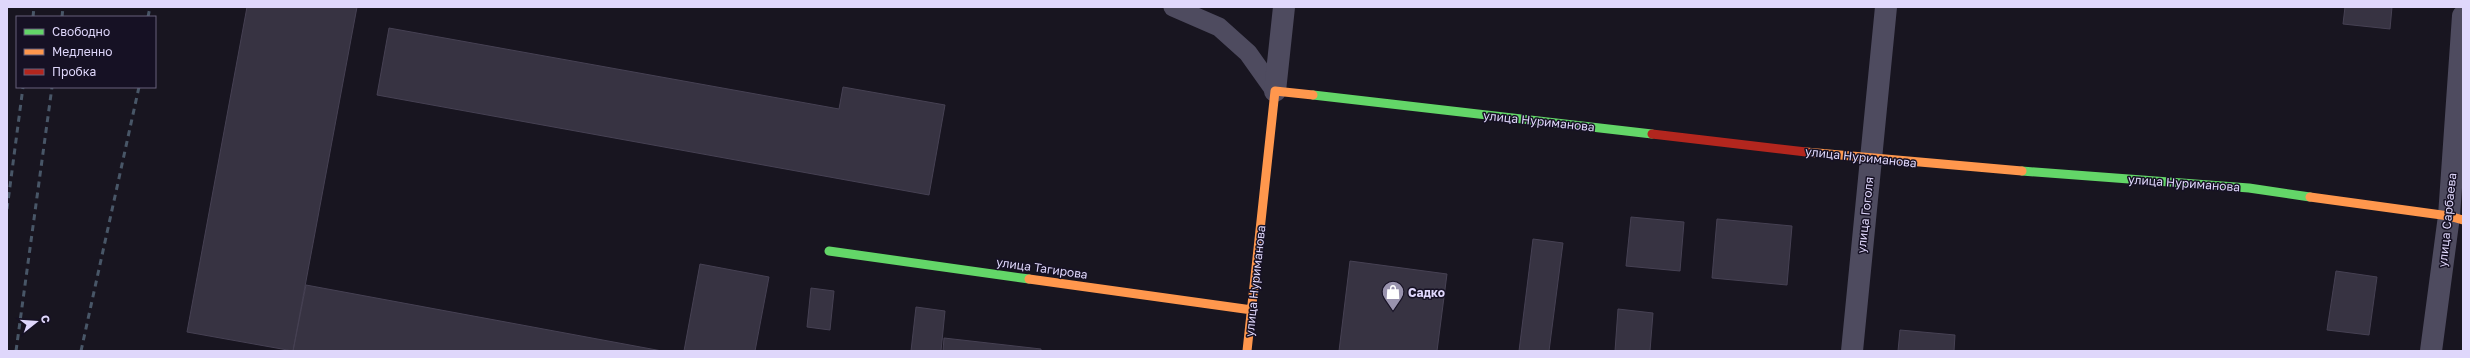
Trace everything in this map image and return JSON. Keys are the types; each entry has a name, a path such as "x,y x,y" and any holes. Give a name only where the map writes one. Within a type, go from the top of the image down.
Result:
{"main road":[{"name":"улица Нуриманова","path":"1247,351 1275,91 1871,158 2249,188 2456,218"},
{"name":"улица Тагирова","path":"829,250 1252,310"}],"street":[{"name":"улица Нуриманова","path":"1275,91 1284,7"},
{"name":"улица Гоголя","path":"1852,351 1886,7"},
{"name":"улица Сарбаева","path":"2431,351 2456,218 2463,16"}],"lane":[{"path":"1174,7 1219,27 1248,53 1275,91"}],"building":[{"path":"247,7 357,7 293,351 187,332"},
{"path":"2345,7 2392,7 2390,29 2343,24"},
{"path":"389,28 839,109 843,87 945,105 929,195 377,95"},
{"path":"1631,217 1684,222 1680,271 1626,266"},
{"path":"1717,219 1792,226 1787,285 1712,278"},
{"path":"1533,239 1563,243 1549,351 1519,351"},
{"name":"Садко","path":"1350,261 1447,274 1437,351 1339,351"},
{"path":"700,264 769,277 755,351 684,351"},
{"path":"2336,271 2377,277 2369,335 2327,330"},
{"path":"306,285 662,351 293,351"},
{"path":"811,288 834,291 830,330 807,327"},
{"path":"916,307 945,311 941,351 911,351"},
{"path":"1618,309 1653,313 1650,351 1615,351"},
{"path":"1900,330 1955,335 1954,351 1898,351"},
{"path":"944,338 1041,349 1041,351 943,351"}],"railway":[{"path":"33,16 34,7"},
{"path":"62,16 63,7"},
{"path":"148,16 150,7"},
{"path":"7,209 23,88"},
{"path":"16,351 52,88"},
{"path":"81,351 139,88"}],"traffic: fast":[{"path":"1313,95 1652,134"},
{"path":"2022,171 2249,188 2310,197"},
{"path":"829,251 1029,279"}],"traffic: slow":[{"path":"1247,351 1275,91 1313,95"},
{"path":"1806,152 2022,171"},
{"path":"2310,197 2449,216 2463,220"},
{"path":"1029,279 1252,310"}],"traffic: jam":[{"path":"1652,134 1806,152"}],"place":[{"name":"Садко","path":"1393,312"}]}
